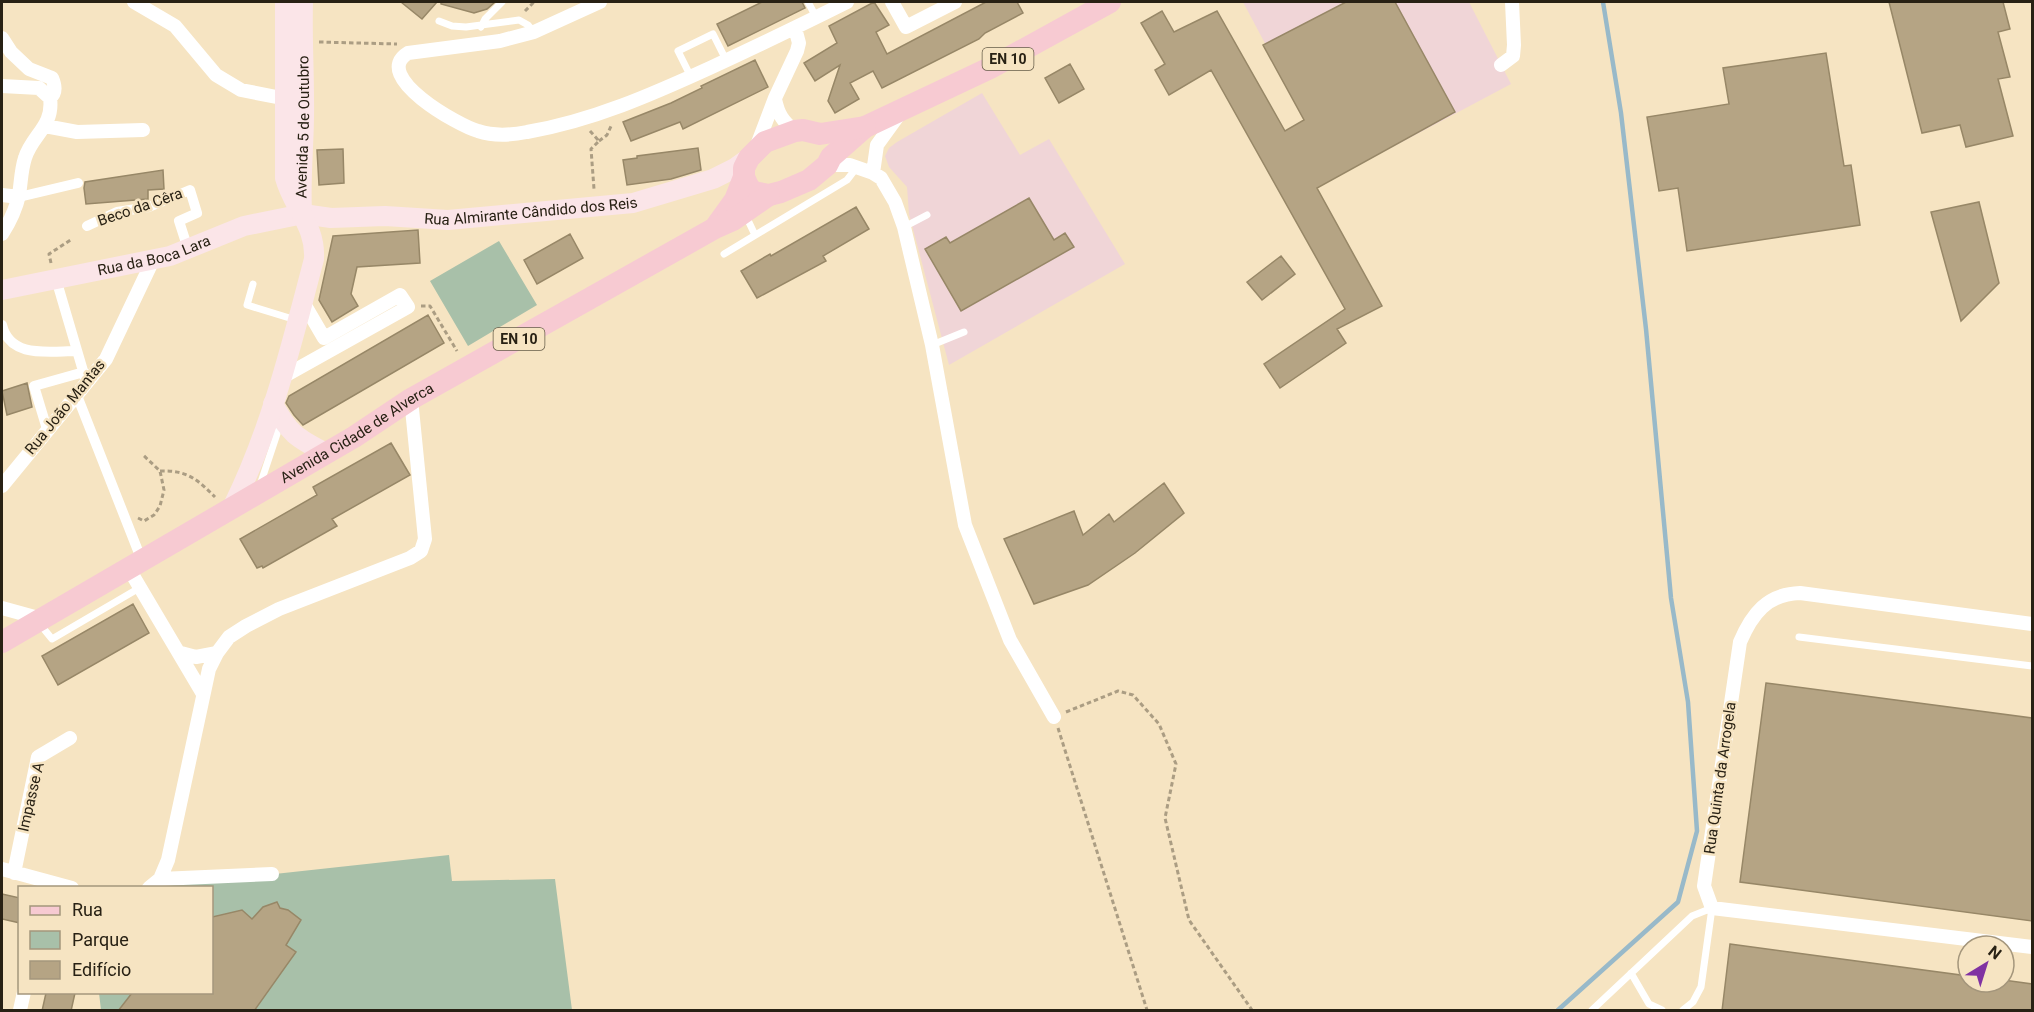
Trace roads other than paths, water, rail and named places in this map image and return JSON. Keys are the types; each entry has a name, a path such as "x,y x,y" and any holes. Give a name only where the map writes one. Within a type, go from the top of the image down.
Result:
{"main road":[{"name":"Avenida 5 de Outubro","path":"230,509 253,464 281,378 314,259 315,245 303,214 285,2"},
{"name":"Avenida 5 de Outubro","path":"295,100 302,42 303,2"},
{"name":"Avenida Cidade de Alverca","path":"715,228 735,200 749,162 774,137 803,130 820,134 865,127 990,68 1110,2"},
{"name":"Avenida Cidade de Alverca","path":"2,642 40,620 137,572 230,509 326,453 411,399 715,228 734,220 769,195 809,180 865,127"},
{"path":"820,134 831,148 829,161"},
{"path":"749,162 753,192 769,195"},
{"name":"Rua Almirante Cândido dos Reis","path":"303,214 331,218 385,216 448,220 633,203 713,179 749,162"},
{"name":"Rua da Boca Lara","path":"2,290 170,256 244,226 303,214"},
{"path":"273,404 285,426 296,436 326,453"}],"street":[{"path":"134,2 175,26 216,75 241,90 295,100"},
{"path":"600,2 534,32 500,41 415,51 404,56 401,61 400,77 405,84 453,120 475,131 499,134 527,132 578,120 639,100 847,2"},
{"path":"892,2 906,27 955,2"},
{"path":"1501,65 1513,56 1512,2"},
{"path":"749,162 797,51 799,43 795,28"},
{"path":"2,38 11,52 29,69 52,78 55,86 50,98 51,110 45,126 25,156 19,196 8,225 2,234"},
{"path":"2,86 39,88 50,98"},
{"path":"775,98 782,120 795,131"},
{"path":"873,173 877,145 903,109"},
{"path":"45,126 77,132 143,130"},
{"path":"829,161 873,173 881,178 889,188 904,227 932,345 965,525 1010,640 1054,717"},
{"path":"2,195 19,196 78,183"},
{"name":"Beco da Cêra","path":"87,226 117,212 149,207 190,190 197,213 179,221 188,249"},
{"name":"Rua João Mantas","path":"2,486 76,393 85,377 106,359 153,260"},
{"path":"47,429 34,386 85,377 56,279"},
{"path":"281,378 408,308 400,295 324,338 300,312"},
{"path":"2,325 10,343 21,350 77,351"},
{"path":"76,393 121,508 137,572 203,694"},
{"path":"154,883 168,860 209,669 217,653 229,638 246,626 279,609 410,558 420,551 425,539 411,399"},
{"name":"Rua Quinta da Arrogela","path":"1712,908 1704,886 1740,642 1748,622 1768,601 1785,594 1800,593 2032,624"},
{"path":"2,608 40,620"},
{"path":"181,653 196,657 217,653"},
{"name":"Impasse A","path":"8,871 38,757 70,738"},
{"path":"8,871 49,885"},
{"path":"154,883 272,874"},
{"path":"1712,908 2032,947"},
{"path":"20,1011 24,994"}],"lane":[{"path":"481,27 488,14 502,2"},
{"path":"808,2 816,17"},
{"path":"439,21 452,26 481,27 513,19 525,22 534,32"},
{"path":"690,77 678,51 713,34 726,60"},
{"path":"724,254 847,180 857,167"},
{"path":"744,212 755,236"},
{"path":"904,227 927,215"},
{"path":"253,284 248,305 300,312"},
{"path":"932,345 964,332"},
{"path":"256,494 278,434 273,404"},
{"path":"1799,637 2032,666"},
{"path":"1592,1011 1692,916 1712,908 1701,987 1694,1002 1683,1011"},
{"path":"1632,973 1649,1004 1662,1011"}],"waterway":[{"path":"1558,1010 1678,902 1697,831 1688,702 1671,598 1646,329 1621,113 1603,2"}]}
